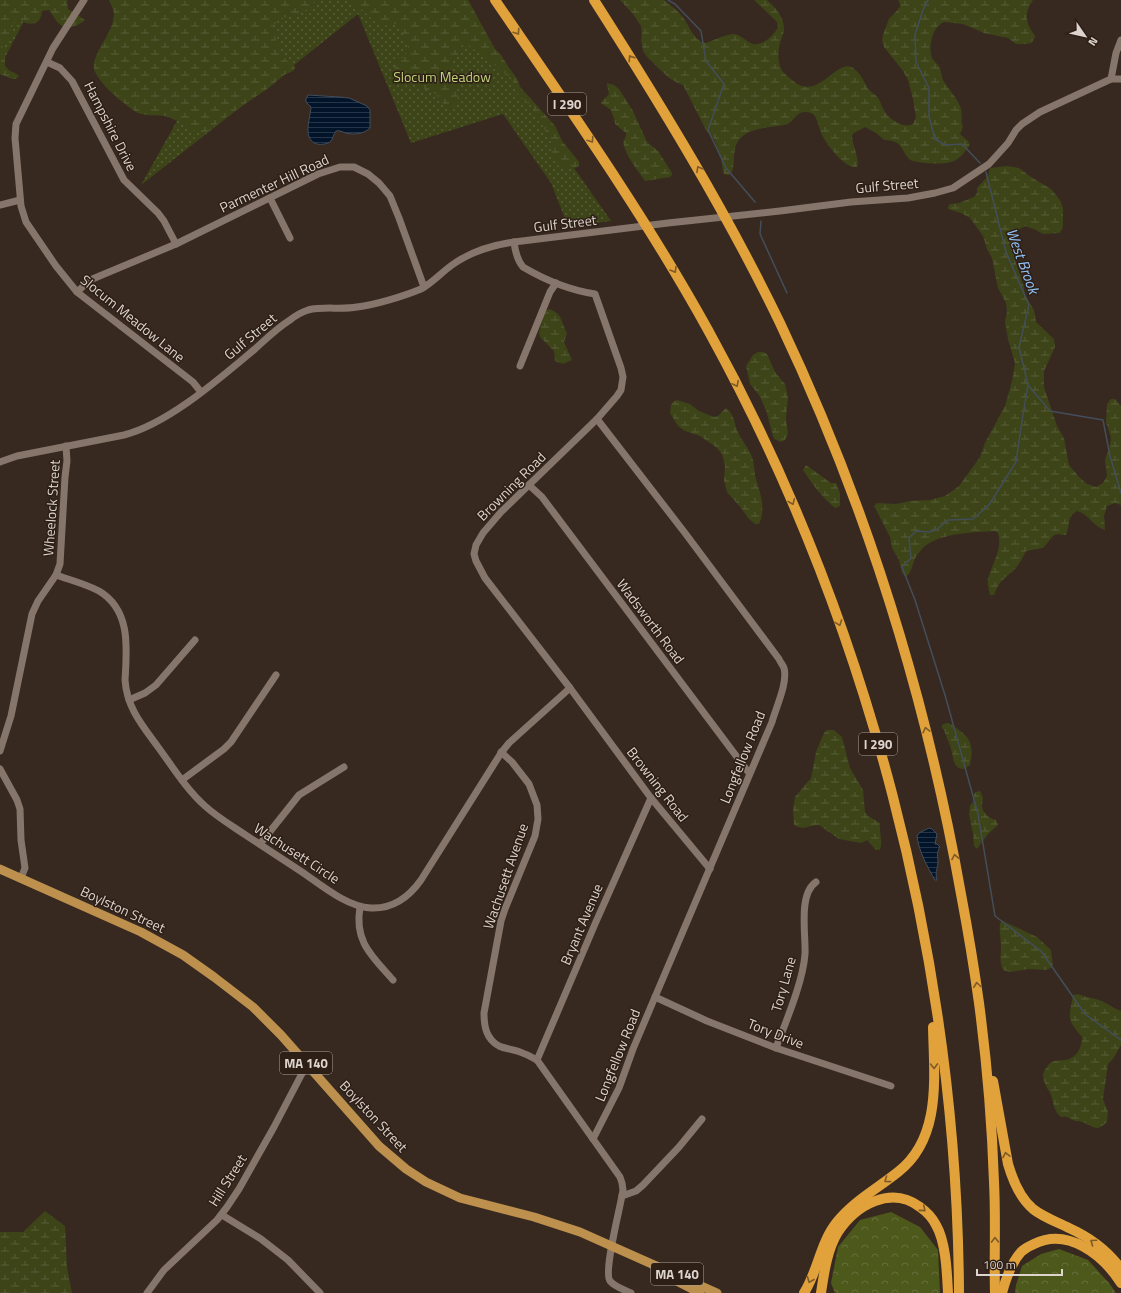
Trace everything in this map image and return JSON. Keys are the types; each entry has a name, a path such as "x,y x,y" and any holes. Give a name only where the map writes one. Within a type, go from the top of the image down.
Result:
{"highway":[{"name":"I 290","path":"496,0 616,177 654,237 710,333 753,417 790,498 847,645 870,717 911,870 932,985 944,1065 950,1124 959,1293"},
{"path":"594,0 667,115 718,203 780,322 821,414 856,504 893,612 921,710 945,811 954,851 980,1007 1011,1175 1017,1189 1034,1210 1094,1242 1104,1250 1121,1269"},
{"path":"804,1293 829,1233 836,1222 858,1201 903,1169 915,1156 926,1134 932,1106 934,1085 932,985"},
{"path":"980,1007 993,1148 995,1293"},
{"path":"821,1293 829,1255 835,1238 844,1224 866,1204 878,1199 892,1197 901,1198 916,1204 927,1212 933,1219 943,1243 948,1293"},
{"path":"1002,1293 1008,1274 1020,1253 1028,1246 1048,1239 1065,1239 1084,1246 1103,1261 1121,1283"}],"main road":[{"name":"Boylston Street","path":"0,869 133,928 188,958 222,982 255,1009 287,1042 380,1146 403,1167 426,1182 460,1198 534,1217 584,1233 636,1258 700,1293"},
{"name":"Boylston Street","path":"636,1258 661,1267 717,1293"}],"street":[{"name":"Slocum Meadow Lane","path":"84,0 57,40 19,118 15,131 20,200 24,217 60,272 77,292 193,382 201,392"},
{"path":"1121,40 1116,53 1111,79 1121,79"},
{"name":"Hampshire Drive","path":"47,62 60,68 72,81 124,180 158,213 176,244"},
{"name":"Gulf Street","path":"0,462 17,456 139,431 172,412 201,392 238,363 283,324 302,313 308,310 348,308 367,305 424,287 452,265 466,257 492,246 668,223 850,202 908,198 953,188 989,164 1008,143 1016,130 1035,115 1051,106 1094,88 1111,79"},
{"name":"Parmenter Hill Road","path":"77,292 90,280 176,244 318,174 340,167 354,167 368,174 379,183 390,196 424,287"},
{"path":"270,198 290,238"},
{"path":"0,205 20,200"},
{"name":"Browning Road","path":"514,242 515,250 521,264 531,271 575,290 595,294 623,377 620,390 612,403 501,512 486,529 476,545 475,556 485,578 570,688 651,798 710,869"},
{"path":"520,366 550,292 556,283"},
{"name":"Longfellow Road","path":"593,1139 619,1088 655,996 772,722 782,693 784,681 784,668 777,657 688,537 597,419"},
{"name":"Wheelock Street","path":"0,751 11,717 32,614 38,601 56,575 60,564 67,461 66,446"},
{"name":"Wadsworth Road","path":"529,485 542,497 750,773"},
{"name":"Wachusett Circle","path":"56,575 99,591 108,597 118,610 123,619 125,630 125,680 131,708 182,780 206,807 341,897 360,907 371,908 387,906 400,901 411,893 421,880 501,752 570,688"},
{"path":"129,700 145,693 156,685 195,640"},
{"path":"182,780 224,749 231,742 276,675"},
{"name":"Wachusett Avenue","path":"501,752 512,762 528,784 537,805 538,819 535,836 501,921 484,1013 484,1022 488,1036 494,1043 537,1060"},
{"path":"260,844 299,795 344,767"},
{"path":"0,769 17,800 20,809 21,840 25,868 21,878"},
{"name":"Bryant Avenue","path":"537,1060 651,798"},
{"name":"Tory Lane","path":"776,1048 801,974 805,955 804,906 806,896 811,885 816,882"},
{"path":"360,907 358,925 363,943 368,952 393,980"},
{"name":"Tory Drive","path":"655,996 707,1021 776,1048 891,1086"},
{"path":"537,1060 622,1181 622,1196 612,1246 608,1277 614,1284 631,1293"},
{"name":"Hill Street","path":"147,1293 166,1268 222,1215 248,1172 307,1064"},
{"path":"622,1196 644,1185 679,1147 702,1119"},
{"path":"222,1215 261,1239 286,1259 320,1293"}],"green space":[{"path":"0,0 24,21 0,67"},
{"path":"0,0 67,0 68,9 85,20 80,24 70,27 62,26 57,22 49,10 42,11 40,20 37,22 31,24 19,20 16,22 13,26 11,40 4,42 2,45 5,66 19,76 16,79 12,79 0,74"},
{"name":"Slocum Meadow","path":"109,0 468,0 495,49 501,55 517,79 520,87 555,126 562,141 579,162 579,166 574,168 611,221 568,226 551,183 503,114 411,143 358,14 294,65 295,67 293,71 284,75 267,89 247,102 141,185 177,121 162,115 136,112 112,93 96,74 94,62 113,21 114,12"},
{"path":"109,0 316,0 310,8 277,20 274,26 276,43 280,47 283,57 294,66 295,69 284,75 206,133 201,133 170,117 147,115 135,111 114,94 96,74 94,63 111,29 113,21 114,12"},
{"name":"Slocum Meadow","path":"349,0 468,0 495,50 501,55 517,79 520,87 555,126 562,141 579,162 579,166 565,169 556,164 552,154 551,141 534,110 517,92 513,80 467,43 463,43 458,55 452,60 451,63 452,76 456,80 458,97 456,104 451,108 445,106 435,94 394,72 396,62 409,50 399,25 395,24 382,26 361,9 352,5"},
{"path":"620,0 664,0 684,18 694,36 702,42 706,43 723,36 736,34 750,43 757,44 768,39 778,27 777,22 754,0 767,0 777,10 784,26 778,58 781,69 785,74 799,85 810,87 824,80 842,67 848,66 853,68 861,76 869,90 878,98 887,115 902,125 913,124 916,117 913,99 908,80 903,71 884,47 882,40 889,19 900,7 898,0 1033,0 1028,9 1027,18 1029,27 1035,36 1032,43 1016,44 1008,38 984,33 963,24 944,22 936,28 932,37 930,48 932,58 940,68 943,80 960,106 963,127 960,134 968,141 970,145 961,156 954,161 932,164 910,160 898,144 884,140 876,133 865,127 852,135 858,164 857,167 852,167 837,156 832,150 822,135 817,119 814,115 802,112 787,124 754,130 742,137 735,149 731,174 728,175 724,174 721,158 714,139 706,130 683,85 669,78 648,58 643,51 641,26 633,14"},
{"path":"607,83 614,85 619,89 633,111 647,142 658,151 672,173 670,177 645,181 632,163 623,142 626,133 615,124 611,110 601,103 609,94"},
{"path":"1007,166 1019,168 1051,189 1060,200 1063,208 1063,226 1060,233 1043,234 1025,226 1018,230 1015,240 1014,257 1024,287 1025,295 1034,310 1036,322 1054,339 1055,347 1044,371 1044,387 1057,426 1064,438 1069,465 1087,484 1096,487 1103,483 1107,476 1105,459 1111,438 1106,422 1107,404 1111,399 1115,399 1121,406 1121,505 1115,503 1107,506 1104,516 1105,530 1096,525 1081,512 1077,511 1071,516 1066,535 1054,535 1043,548 1026,551 1016,568 1000,583 994,595 990,595 988,581 998,550 998,533 995,531 978,532 940,538 924,547 917,555 910,572 906,577 902,573 899,560 892,548 890,537 874,506 877,503 896,504 910,501 930,500 945,496 959,486 980,457 985,443 1005,406 1015,363 1008,339 1005,321 1007,312 1006,303 998,288 992,258 987,249 983,236 970,218 961,213 948,209 948,207 950,204 959,203 974,197 977,193 977,188 988,176 990,168"},
{"path":"549,309 557,313 567,333 564,342 572,360 563,364 555,361 554,351 540,337 539,332 545,311"},
{"path":"758,352 767,354 775,372 785,384 788,397 786,418 788,434 785,440 781,442 774,439 766,410 759,395 750,384 746,366 753,355"},
{"path":"677,400 690,404 699,411 714,417 718,416 726,408 731,414 739,435 753,459 762,505 759,524 755,524 748,518 727,492 724,480 725,465 722,454 716,447 700,436 685,431 678,426 670,413 671,405"},
{"path":"806,465 831,483 836,483 840,493 840,506 835,508 818,490 803,470"},
{"path":"949,723 965,735 971,744 972,750 970,765 964,769 955,765 952,752 942,728 942,725"},
{"path":"827,730 834,730 842,737 850,768 863,790 865,812 868,816 880,823 880,850 876,850 867,840 861,843 839,839 819,825 800,828 794,825 793,809 795,797 811,778 816,752 824,733"},
{"path":"980,791 983,798 982,807 985,813 989,817 996,820 998,825 988,834 977,849 974,846 969,814 970,806 974,800 974,794"},
{"path":"1003,921 1037,937 1051,950 1053,967 1046,970 1029,969 1010,972 1003,970 1001,961 1000,923"},
{"path":"1078,994 1101,1001 1121,1011 1121,1045 1113,1059 1108,1064 1103,1099 1108,1112 1107,1122 1097,1128 1066,1117 1061,1117 1055,1109 1051,1095 1043,1078 1044,1072 1051,1062 1072,1058 1075,1056 1080,1047 1082,1037 1073,1026 1070,1018 1073,995"},
{"path":"45,1211 65,1226 67,1267 72,1293 0,1293 0,1232 23,1232"},
{"path":"891,1212 920,1227 938,1250 940,1293 835,1293 831,1283 838,1247 860,1220"},
{"path":"1059,1249 1088,1260 1116,1293 1015,1293 1022,1266 1041,1254"}],"water":[{"path":"308,95 349,98 367,106 370,110 370,128 365,132 356,134 336,131 330,142 317,144 312,142 308,134 311,107 306,102"},
{"path":"929,828 937,834 935,844 940,847 936,873 937,880 935,880 924,859 917,836 919,833"}],"waterway":[{"path":"668,0 675,4 701,31 706,61 724,84 708,130 726,168 755,202"},
{"name":"West Brook","path":"928,0 923,10 915,35 916,62 929,88 929,117 935,139 945,145 962,144 980,163"},
{"name":"West Brook","path":"986,172 1006,252 1029,305 1019,347 1028,385 1050,411 1103,420 1110,456 1121,493"},
{"path":"761,221 760,234 787,293"},
{"path":"1028,385 1016,462 989,505 973,519 948,520 936,530 929,532 916,531 909,538 911,558 902,567 915,600 945,695 978,814 995,916 1041,951 1085,1014 1121,1040"}]}
